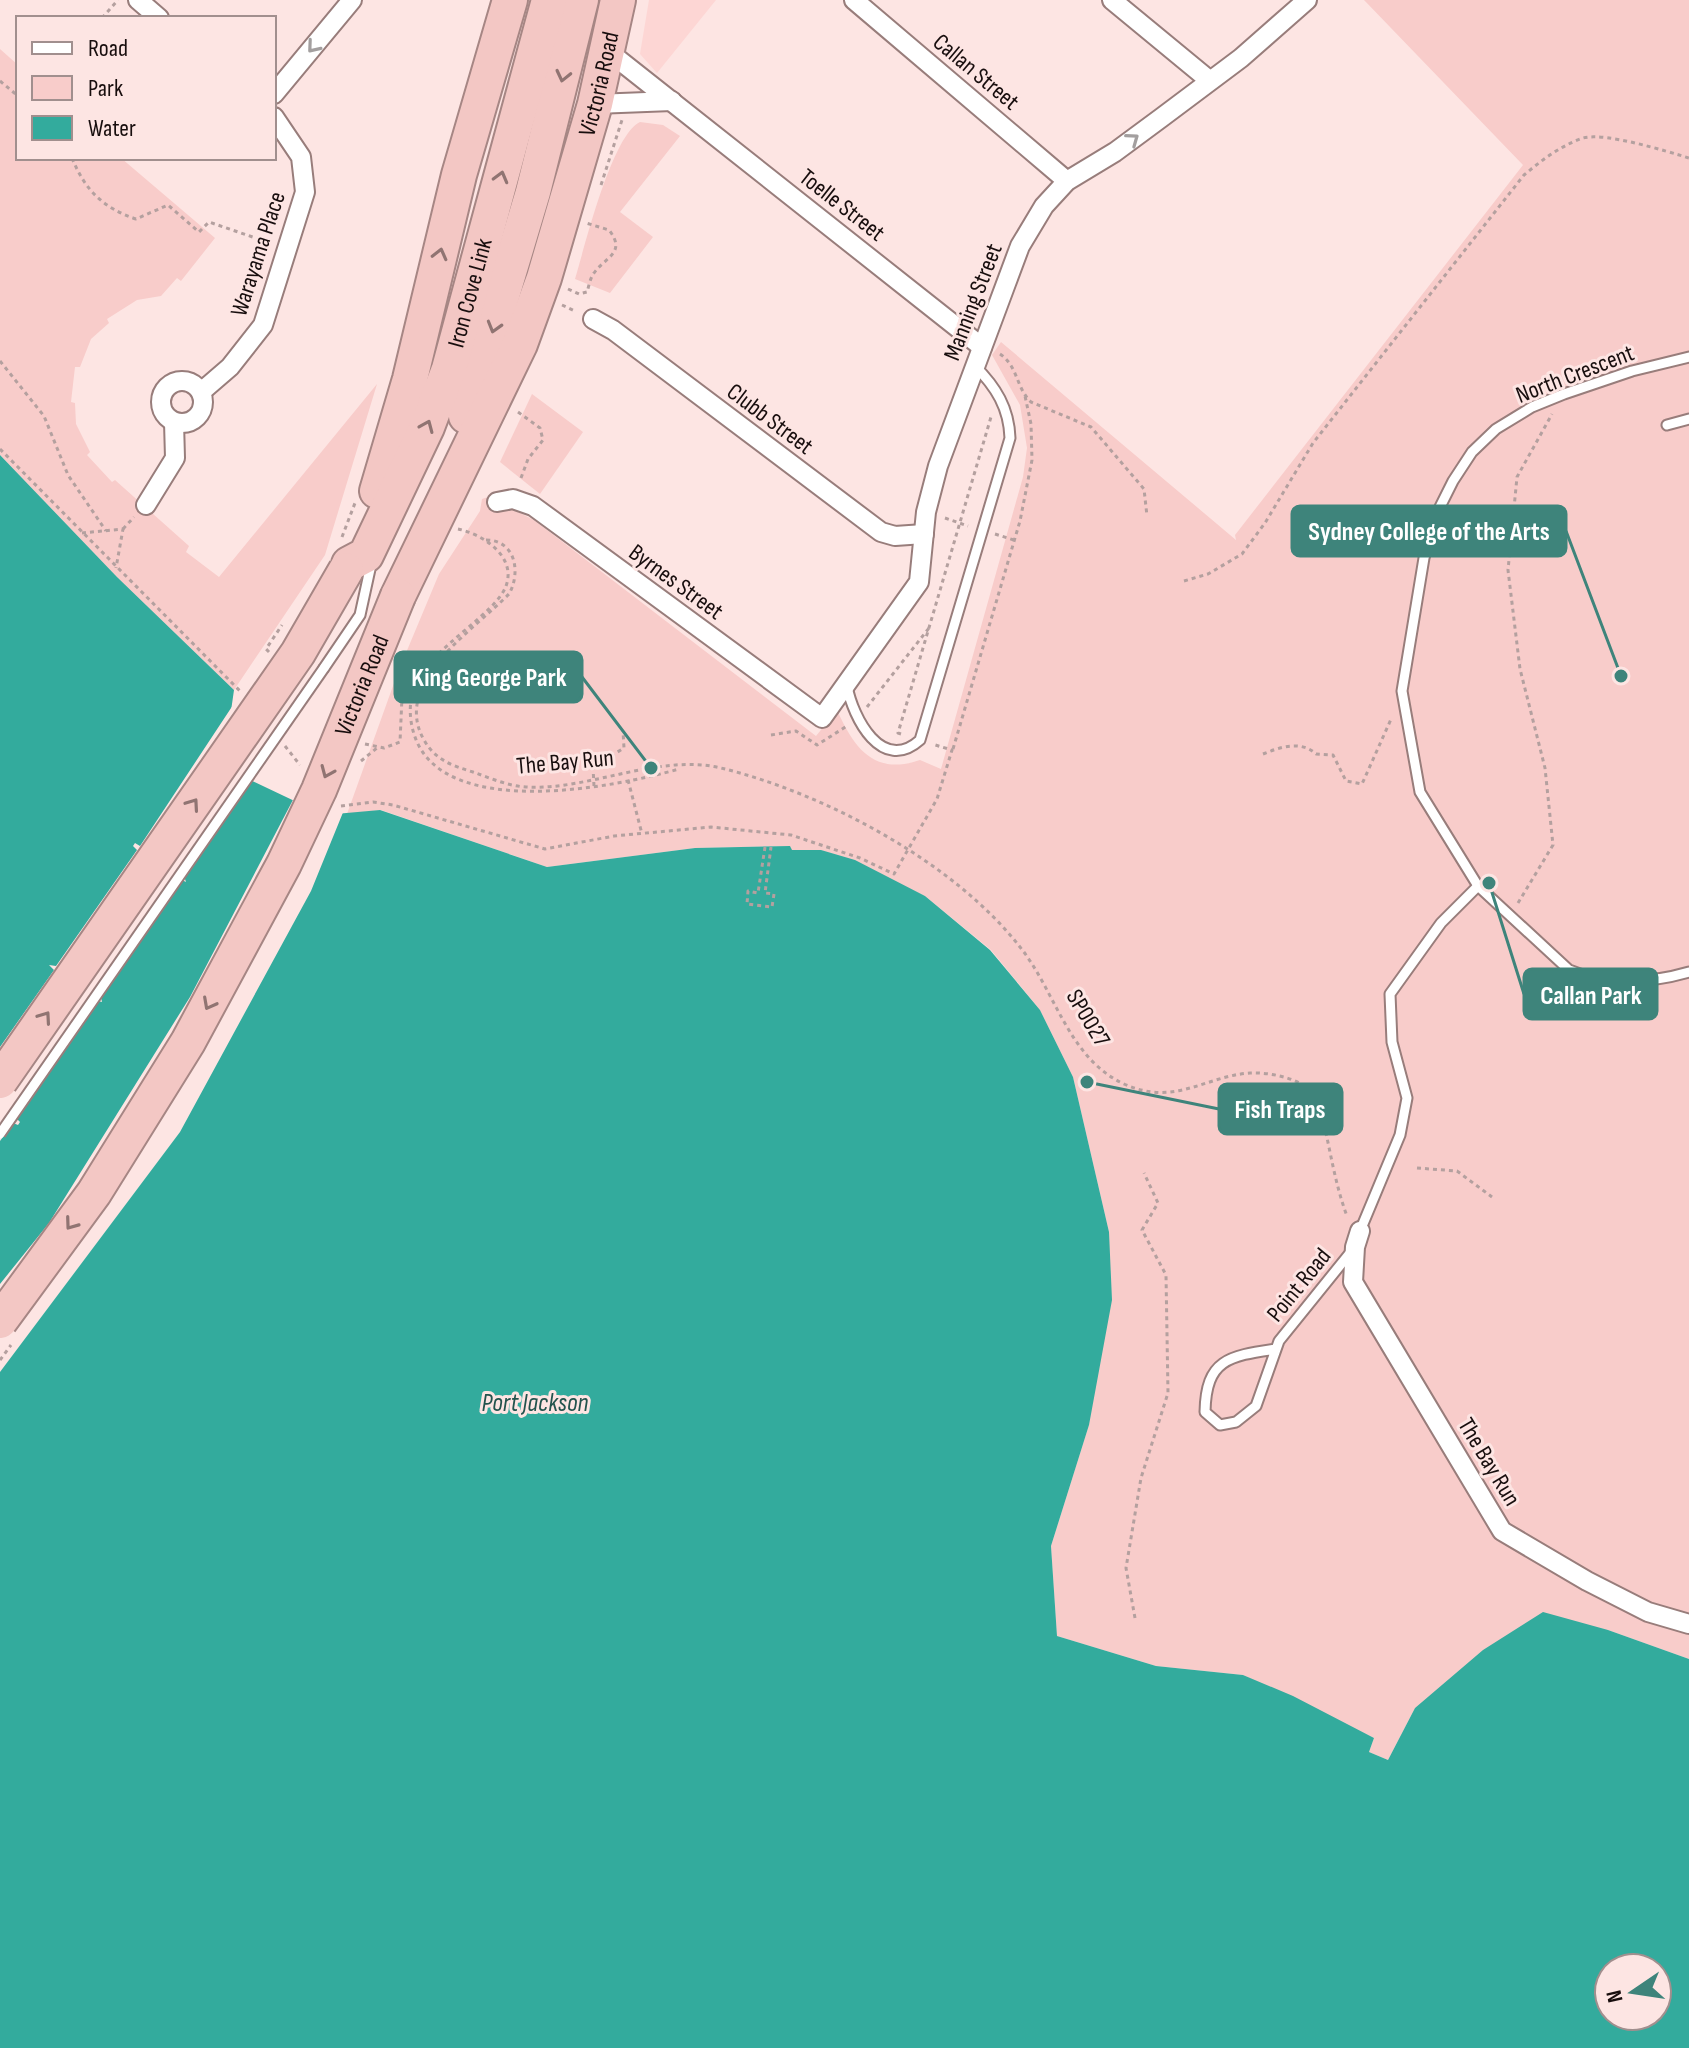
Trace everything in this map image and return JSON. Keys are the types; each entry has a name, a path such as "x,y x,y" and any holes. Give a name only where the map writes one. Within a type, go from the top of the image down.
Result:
{"highway":[{"name":"Victoria Road","path":"0,1321 94,1193 188,1042 284,864 319,790 374,578 396,432 459,175 510,0"},
{"name":"Iron Cove Link","path":"549,0 449,369 427,427 366,555 374,578 404,556 477,388 533,192 581,0"},
{"name":"Victoria Road","path":"0,1081 298,653 374,578 520,344 544,278 595,104 609,52 618,0"}],"street":[{"path":"138,0 157,16"},
{"path":"276,92 352,0"},
{"name":"Callan Street","path":"854,0 1067,181"},
{"path":"1112,0 1209,80"},
{"name":"Manning Street","path":"822,718 916,590 923,566 926,512 938,466 1020,246 1044,206 1067,181 1115,152 1241,58 1307,0"},
{"name":"Toelle Street","path":"609,52 982,347"},
{"path":"595,104 672,101"},
{"name":"Warayama Place","path":"174,422 187,423 198,416 203,404 201,392 230,367 263,325 288,249 306,177 301,157 276,120"},
{"name":"Clubb Street","path":"593,319 613,330 881,532 895,536 924,534"},
{"path":"146,505 175,458 174,422 161,405 164,391 182,381 201,392"},
{"name":"Byrnes Street","path":"497,502 513,499 533,506 822,718"},
{"name":"The Bay Run","path":"1357,1239 1353,1282 1502,1531 1635,1606 1689,1624"}],"lane":[{"name":"North Crescent","path":"1689,357 1632,371 1532,407 1496,429 1472,452 1435,517 1424,558 1402,691 1420,792 1478,886 1511,913 1569,970 1583,976 1613,981 1666,979 1689,972"},
{"path":"847,685 857,720 878,746 897,751 920,740 1009,446 1010,428 996,388 975,366"},
{"path":"1667,425 1689,419"},
{"path":"0,1134 360,615 374,578"},
{"name":"Point Road","path":"1276,1349 1239,1355 1218,1367 1206,1386 1205,1412 1220,1425 1236,1422 1256,1406 1276,1349 1357,1239 1373,1193 1400,1135 1407,1098 1392,1042 1390,994 1441,923 1478,886"}],"path":[{"path":"104,16 118,0"},
{"path":"0,80 16,94"},
{"path":"1184,581 1208,574 1242,554 1265,523 1313,443 1524,175 1552,153 1586,137 1642,144 1689,158"},
{"path":"73,160 96,197 122,214 136,219 168,205 199,232 209,222 288,249"},
{"path":"567,288 579,294 587,292 592,276 613,257 616,248 609,230 586,223"},
{"path":"337,806 373,802 393,805 545,849 711,827 791,835 860,858 894,874 937,799 1015,540 1032,460 1031,424 1025,396 1012,364 998,352 982,347"},
{"path":"0,361 44,416 68,475 106,531"},
{"path":"1511,913 1553,845 1545,768 1520,669 1508,570 1517,477 1564,394"},
{"path":"1025,396 1091,427 1144,489 1147,516"},
{"path":"518,412 540,428 543,440 528,459 521,478"},
{"path":"952,750 898,733 992,412"},
{"path":"0,449 241,693"},
{"path":"926,512 1015,540"},
{"path":"81,533 123,529 116,568"},
{"path":"458,529 486,540"},
{"name":"The Bay Run","path":"486,540 506,563 506,585 421,673 412,692 410,712 416,739 429,759 453,776 513,793 538,794 686,767"},
{"name":"The Bay Run","path":"486,540 496,540 509,550 516,568 514,585 424,682 417,703 422,738 438,758 526,787 686,767 716,767 790,792"},
{"path":"857,720 931,625"},
{"path":"1263,754 1286,745 1310,749 1316,754 1333,755 1346,781 1362,784 1376,759 1402,691"},
{"path":"594,786 593,767 624,748 623,731"},
{"path":"279,740 309,777"},
{"path":"356,766 377,748"},
{"path":"628,780 642,834"},
{"name":"SP0027","path":"790,792 876,832 972,897 1016,942 1050,992 1080,1049 1102,1071 1127,1085 1160,1093 1189,1090 1248,1073 1275,1075 1301,1084 1318,1098 1341,1200 1357,1239"},
{"path":"765,847 758,893 748,891 747,904 772,907 774,894 765,893 771,847"},
{"path":"1417,1168 1457,1171 1492,1197"},
{"path":"1135,1618 1126,1568 1141,1478 1168,1393 1166,1275 1142,1230 1158,1203 1144,1173"}],"shaded area":[{"path":"649,0 716,0 657,73 640,54"}],"green space":[{"path":"1364,0 1689,0 1689,1659 1608,1630 1415,1708 1388,1760 1369,1752 1374,1738 1243,1675 1156,1666 1057,1636 1051,1546 1089,1425 1109,1232 1073,1077 1040,1010 991,950 925,896 821,850 791,850 790,846 695,848 547,867 381,810 347,814 398,672 439,574 480,511 482,499 488,497 534,520 816,736 837,710 859,747 878,761 904,764 920,760 941,769 1023,477 1027,448 1020,405 992,355 1001,342 1236,540 1235,535 1523,165"},
{"path":"0,49 16,63 16,160 123,160 215,238 181,281 177,278 161,296 137,300 107,319 109,323 91,339 80,367 75,367 71,402 75,403 76,424 90,452 87,455 112,482 115,480 189,546 186,552 219,577 377,384 325,555 234,690 117,577 0,455"},
{"path":"640,122 663,125 680,136 620,212 653,237 610,293 575,279 619,147"},
{"path":"532,394 583,432 540,494 500,462"}],"water":[{"name":"Port Jackson","path":"0,455 117,577 234,690 223,767 324,815 380,810 547,867 695,848 790,846 792,850 821,850 855,860 925,896 990,950 1040,1010 1073,1077 1109,1232 1112,1300 1089,1425 1051,1546 1057,1636 1156,1666 1243,1675 1293,1696 1374,1738 1369,1752 1388,1760 1415,1708 1483,1650 1543,1612 1608,1630 1689,1659 1689,2048 0,2048"}],"pier":[{"path":"237,699 227,764 254,777 184,876 186,882 182,880 101,997 102,1002 98,1001 16,1118 20,1122 18,1125 13,1123 0,1141 0,1047 54,970 49,965 56,966 137,850 133,846 135,843 140,846"},
{"path":"295,796 325,811 344,810 311,891 180,1132 0,1372 0,1284 49,1223 190,997"}],"place":[{"name":"Sydney College of the Arts","path":"1621,676"},
{"name":"King George Park","path":"651,768"},
{"name":"Callan Park","path":"1489,883"},
{"name":"Fish Traps","path":"1087,1082"}]}
